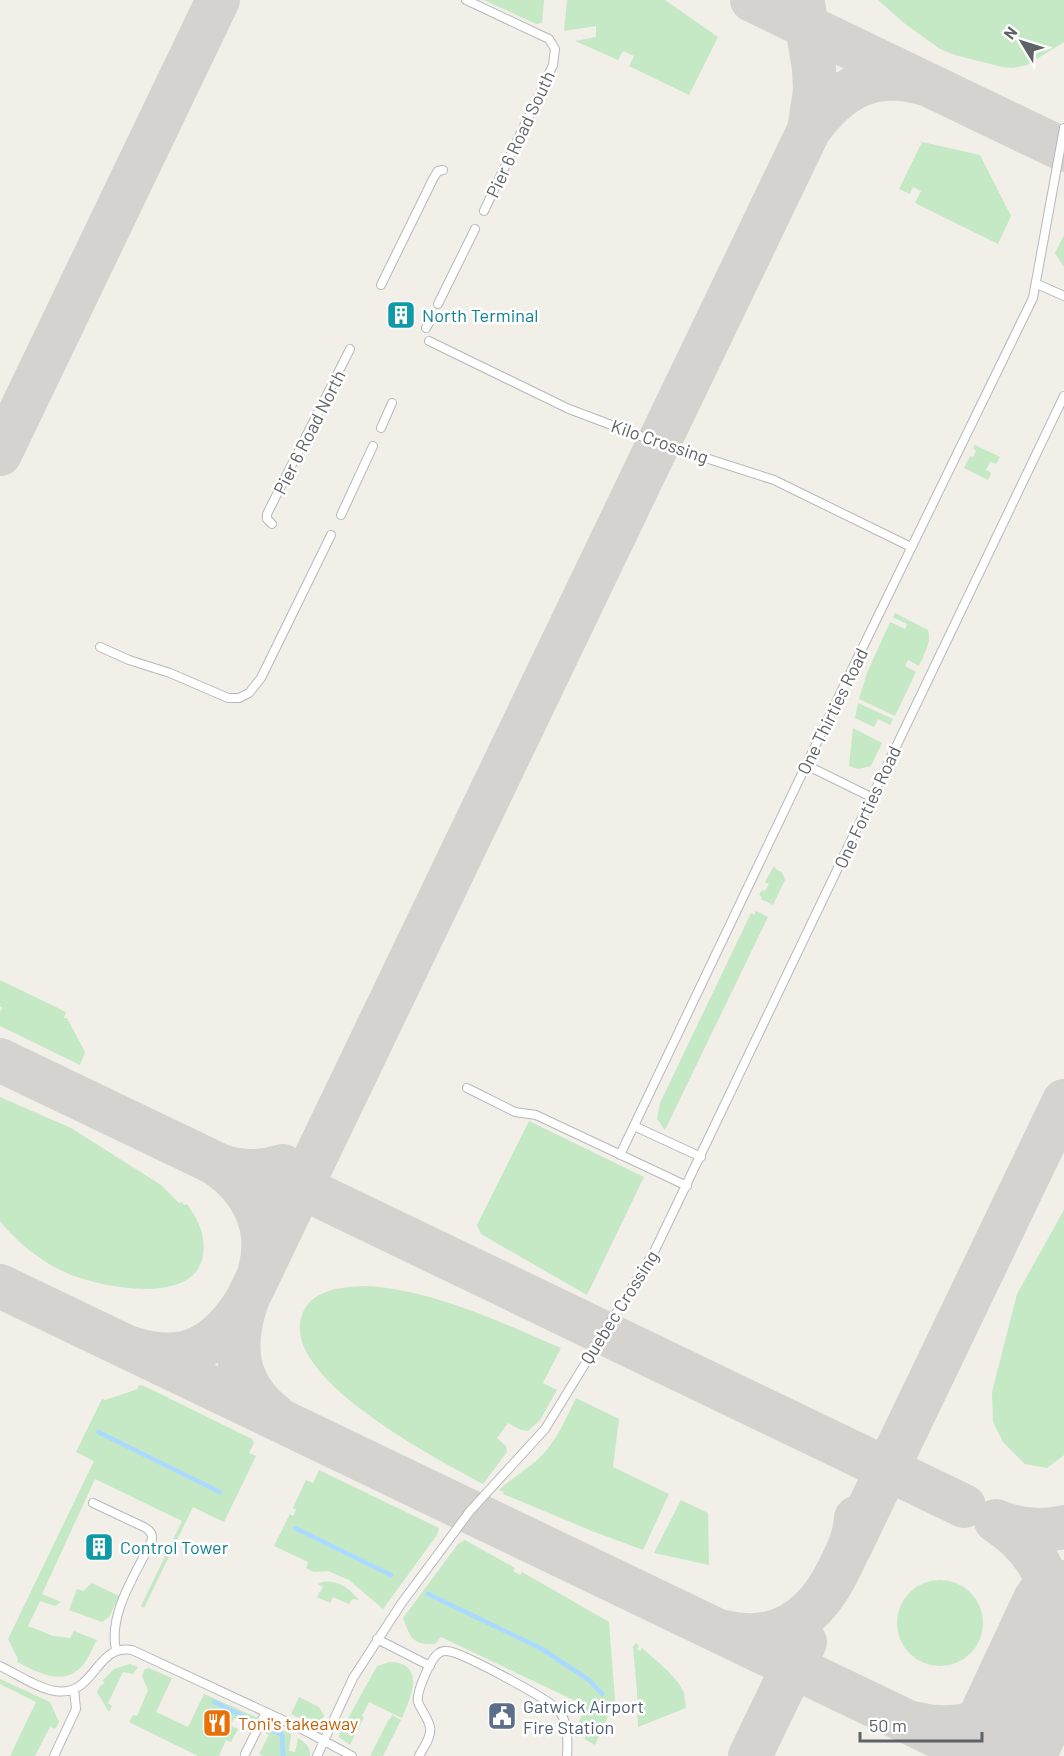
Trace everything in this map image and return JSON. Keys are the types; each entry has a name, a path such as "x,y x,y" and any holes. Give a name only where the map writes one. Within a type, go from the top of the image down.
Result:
{"lane":[{"name":"Pier 6 Road South","path":"466,0 549,39 555,46 556,57 484,211"},
{"name":"One Thirties Road","path":"620,1155 911,547 1033,298 1064,128"},
{"path":"381,285 434,177 439,170 442,170"},
{"path":"438,304 475,229"},
{"path":"1037,284 1064,296"},
{"name":"Kilo Crossing","path":"429,341 560,405 659,443 761,475 911,547"},
{"name":"Pier 6 Road North","path":"272,524 267,519 267,514 350,350"},
{"name":"One Forties Road","path":"670,1219 1064,396"},
{"path":"381,428 392,403"},
{"path":"340,515 373,446"},
{"path":"100,647 129,660 170,673 225,697 235,699 244,696 261,678 322,549 331,535"},
{"path":"806,765 872,797"},
{"path":"467,1088 515,1112 536,1115 687,1186"},
{"path":"634,1126 700,1157"},
{"name":"Quebec Crossing","path":"317,1756 353,1678 377,1640 446,1541 483,1496 538,1438 655,1250 670,1219"},
{"path":"93,1503 144,1527 150,1531 152,1536 120,1609 115,1633 116,1650"},
{"path":"377,1640 430,1666"},
{"path":"0,1666 47,1689 61,1691 85,1684 100,1663 116,1650 128,1649 144,1654 266,1712 352,1756"},
{"path":"419,1756 428,1738 430,1726 417,1698 419,1690 439,1653 451,1651 548,1700 557,1708 563,1718 566,1731 567,1756"},
{"path":"54,1756 75,1711 74,1689"},
{"path":"245,1754 266,1712"}],"green space":[{"path":"484,0 544,0 542,23 536,24"},
{"path":"567,0 665,0 718,37 689,95 629,66 634,56 623,51 618,60 575,41 596,37 596,26 564,31"},
{"path":"878,0 1064,0 1064,42 1027,65 1013,68 1002,67 940,49 904,23"},
{"path":"922,142 980,155 1011,216 998,244 915,203 921,191 913,187 910,194 899,189"},
{"path":"1064,235 1064,267 1055,253"},
{"path":"975,445 1000,457 996,464 990,462 986,470 991,473 988,480 964,468 970,456 973,457 976,451 973,448"},
{"path":"895,613 928,630 929,639 919,666 908,660 905,666 916,672 895,716 859,699 867,673 890,622 905,629 907,624 893,617"},
{"path":"858,703 893,719 890,725 878,719 874,727 855,718"},
{"path":"853,728 882,743 871,766 858,769 849,766"},
{"path":"774,866 782,872 785,880 773,905 761,899 759,895 769,884 765,882"},
{"path":"756,911 768,917 665,1130 657,1119 660,1103 751,913 754,915"},
{"path":"0,980 66,1012 64,1018 67,1018 85,1052 80,1065 0,1026 0,1011 3,1008 0,1006"},
{"path":"0,1097 71,1128 161,1185 179,1203 187,1204 198,1222 204,1247 196,1271 183,1282 166,1287 145,1289 102,1284 69,1274 22,1245 0,1221"},
{"path":"529,1121 644,1177 587,1295 481,1234 477,1225"},
{"path":"1064,1210 1064,1455 1047,1468 1025,1464 1003,1442 993,1422 992,1392 1017,1294"},
{"path":"365,1286 390,1288 440,1300 561,1348 543,1383 557,1390 540,1420 528,1431 508,1423 497,1438 506,1446 507,1452 483,1484 400,1437 367,1414 338,1390 314,1365 301,1339 302,1315 306,1306 328,1291"},
{"path":"142,1385 252,1439 254,1443 249,1453 256,1456 224,1522 193,1507 144,1608 141,1606 182,1521 95,1479 42,1594 61,1602 55,1606 40,1601 28,1626 53,1636 70,1638 74,1631 97,1640 83,1665 75,1672 67,1676 50,1676 17,1662 18,1659 8,1639 94,1461 76,1452 102,1399 138,1389 138,1386"},
{"path":"576,1398 619,1419 613,1467 669,1494 643,1550 503,1494 504,1492 499,1490 549,1448"},
{"path":"319,1470 439,1528 437,1535 383,1609 349,1580 328,1571 314,1572 306,1568 308,1562 274,1546 290,1514 293,1516 296,1510 293,1508 306,1480 313,1483"},
{"path":"681,1500 708,1513 709,1565 654,1553"},
{"path":"465,1540 515,1568 513,1571 520,1575 522,1572 609,1622 615,1700 595,1745 584,1739 589,1730 578,1724 586,1706 441,1637 435,1644 427,1644 416,1641 410,1634 403,1618 458,1544"},
{"path":"932,1580 948,1580 971,1592 980,1606 983,1623 980,1640 971,1654 948,1666 932,1666 916,1659 904,1647 897,1631 897,1615 904,1599 916,1587"},
{"path":"334,1582 343,1586 359,1600 352,1599 349,1604 333,1597 330,1603 317,1597 323,1587 318,1584"},
{"path":"92,1583 119,1596 109,1617 102,1622 69,1610 77,1589 83,1591"},
{"path":"636,1643 639,1646 637,1649 640,1651 642,1648 677,1681 684,1693 686,1708 638,1727 633,1647"},
{"path":"390,1662 409,1668 412,1675 413,1683 409,1701 402,1718 369,1702 350,1745 339,1737 341,1731 377,1666"},
{"path":"130,1664 138,1667 133,1674 123,1672 108,1703 112,1706 109,1712 97,1692 105,1683 102,1681 114,1669"},
{"path":"149,1668 172,1678 156,1712 188,1727 204,1694 258,1718 253,1726 234,1718 232,1723 211,1713 204,1723 221,1731 225,1723 238,1729 231,1742 226,1740 219,1756 198,1756 129,1722 133,1715 137,1716 148,1690 142,1676 145,1669"},
{"path":"0,1679 50,1702 59,1722 55,1729 50,1727 35,1756 10,1756 36,1702 0,1684"},
{"path":"299,1697 319,1707 324,1716 321,1721 311,1724 291,1714"},
{"path":"392,1715 401,1720 383,1756 370,1756 389,1719"},
{"path":"267,1723 291,1734 289,1751 295,1752 298,1738 310,1750 310,1756 263,1756 259,1754 269,1735 262,1731"}],"waterway":[{"path":"98,1432 220,1492"},
{"path":"295,1528 391,1575"},
{"path":"428,1594 542,1649 589,1680 602,1694"},
{"path":"214,1702 253,1721"},
{"path":"267,1727 282,1735 283,1756"}],"taxiway":[{"path":"0,454 218,0"},
{"path":"752,0 1064,150"},
{"path":"803,4 814,68 815,91 809,130"},
{"path":"131,1348 168,1355 199,1348 225,1329 247,1300 809,130 834,102 861,85 876,80 892,79 910,80 929,85"},
{"path":"0,1060 219,1165 235,1170 251,1171 283,1166"},
{"path":"850,1547 1064,1101"},
{"path":"216,1164 240,1185 256,1210 263,1239 260,1270"},
{"path":"254,1171 286,1180 964,1506"},
{"path":"0,1286 956,1745 971,1756"},
{"path":"247,1300 239,1332 240,1362 251,1390 274,1415"},
{"path":"725,1632 745,1635 764,1634 780,1630 809,1612 821,1599 840,1567 853,1538 856,1518"},
{"path":"996,1521 1030,1530 1064,1527"},
{"path":"918,1724 948,1727 978,1722 993,1716 1018,1698 1029,1687 1037,1673 1053,1628 1052,1596 1047,1580 1031,1553 1009,1530 996,1521"},
{"path":"750,1756 805,1642"},
{"path":"1008,1756 1012,1728 1029,1687"}],"runway":[{"path":"998,1756 1064,1615"}],"place":[{"name":"North Terminal","path":"401,315"},
{"name":"Control Tower","path":"99,1547"},
{"name":"Gatwick Airport Fire Station","path":"502,1716"},
{"name":"Toni's takeaway","path":"217,1723"}]}
